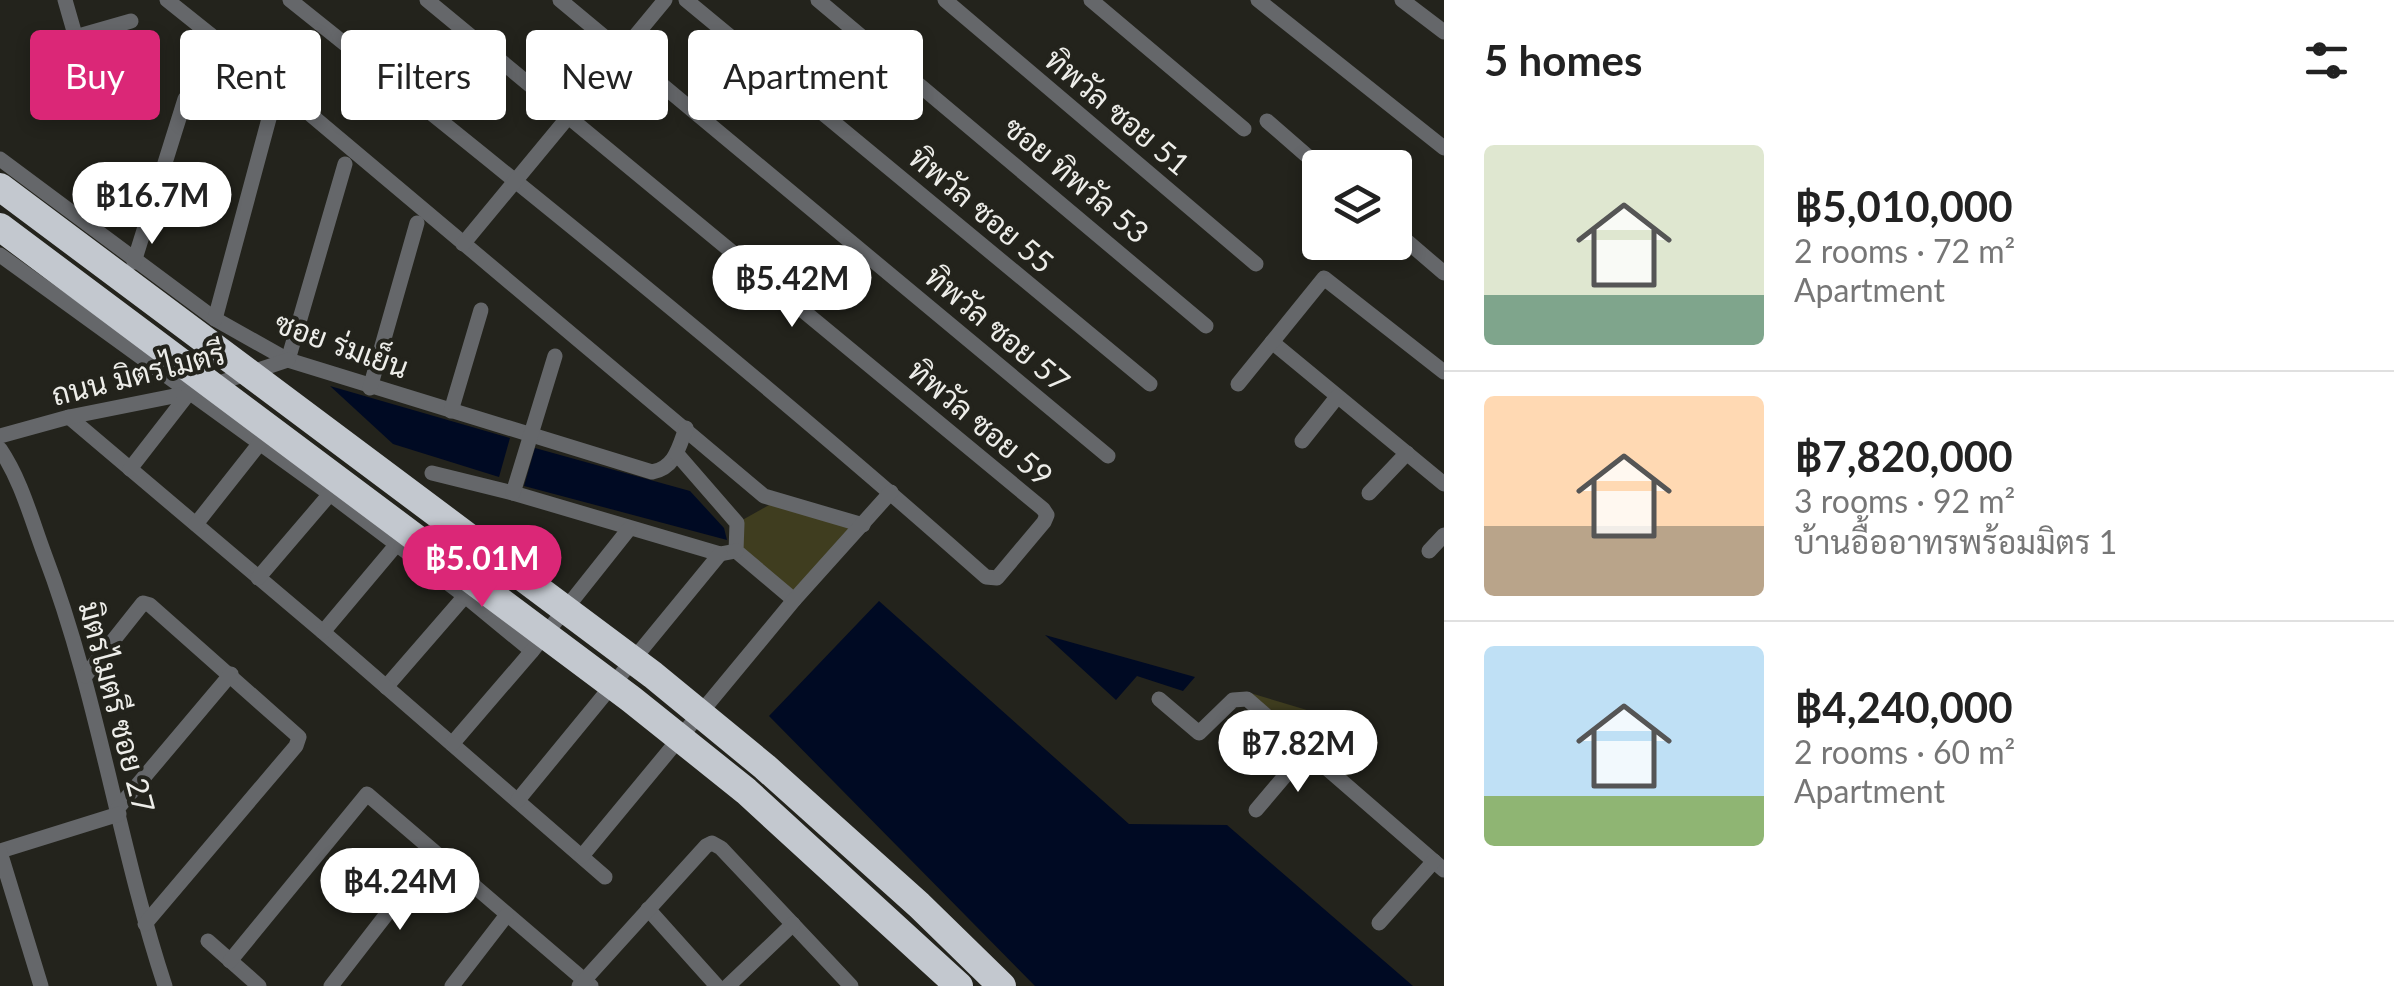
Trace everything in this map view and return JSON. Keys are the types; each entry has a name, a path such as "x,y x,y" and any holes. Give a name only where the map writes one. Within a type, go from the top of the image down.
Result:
{"highway":[{"path":"0,187 653,675 765,766 1002,986"},
{"path":"0,227 631,699 746,791 959,986"}],"street":[{"path":"65,0 73,30"},
{"path":"167,0 764,496 863,525"},
{"path":"290,0 516,181 891,492 794,600 582,856"},
{"path":"427,0 526,81"},
{"name":"ทิพวัล ซอย 57","path":"560,0 596,30"},
{"path":"640,30 665,0"},
{"name":"ทิพวัล ซอย 55","path":"686,0 1150,384"},
{"name":"ซอย ทิพวัล 53","path":"818,0 1206,326"},
{"name":"ทิพวัล ซอย 51","path":"945,0 1256,264"},
{"path":"1092,0 1244,128"},
{"path":"1258,0 1444,148"},
{"path":"1402,0 1444,32"},
{"path":"99,30 130,21"},
{"name":"ทิพวัล ซอย 57","path":"668,89 1108,456"},
{"path":"134,262 180,115"},
{"path":"214,319 269,120"},
{"path":"463,244 569,120"},
{"name":"ทิพวัล ซอย 59","path":"573,120 1047,515 992,580 891,492"},
{"path":"1267,121 1302,151"},
{"name":"ซอย ร่มเย็น","path":"0,159 214,319 288,360 652,472 668,466 677,454"},
{"path":"288,360 345,164"},
{"path":"370,388 417,223"},
{"path":"1412,246 1444,273"},
{"path":"0,255 330,494 532,651"},
{"path":"1238,384 1324,278 1444,372"},
{"path":"451,410 480,310"},
{"path":"1272,342 1444,484"},
{"path":"513,493 555,356"},
{"name":"ถนน มิตรไมตรี","path":"0,436 69,417 190,393 288,360"},
{"path":"130,469 190,393"},
{"path":"1302,441 1337,397"},
{"path":"69,417 604,876"},
{"path":"518,800 728,552 737,523 677,454 686,428"},
{"path":"196,524 260,443"},
{"name":"มิตรไมตรี ซอย 27","path":"0,448 13,470 55,582 85,676 145,924 166,986"},
{"path":"1369,494 1407,454"},
{"path":"432,473 728,552 794,600"},
{"path":"258,578 330,494"},
{"path":"452,744 630,528"},
{"path":"1429,551 1444,535"},
{"path":"323,632 397,544"},
{"path":"386,688 465,596"},
{"path":"85,676 143,602 231,674 298,737 296,746 145,924"},
{"path":"41,986 0,851 119,811 231,674"},
{"path":"1159,699 1199,733 1233,700 1246,699 1439,866 1379,922"},
{"path":"1256,810 1306,750"},
{"path":"230,961 366,794 585,984 648,909 712,844 721,848 851,986"},
{"path":"330,986 434,853"},
{"path":"648,909 718,986"},
{"path":"452,986 506,916"},
{"path":"728,986 792,924"},
{"path":"208,941 259,986"}],"shaded area":[{"path":"778,500 863,525 794,600 736,551 737,523"},
{"path":"1247,692 1357,725 1378,743 1347,776"}],"water":[{"path":"330,386 510,438 499,477 393,444"},
{"path":"535,448 690,491 724,528 727,540 524,486"},
{"path":"879,601 1129,824 1227,825 1413,986 1035,986 769,716"},
{"path":"1045,635 1195,677 1183,691 1137,676 1116,700"}]}
